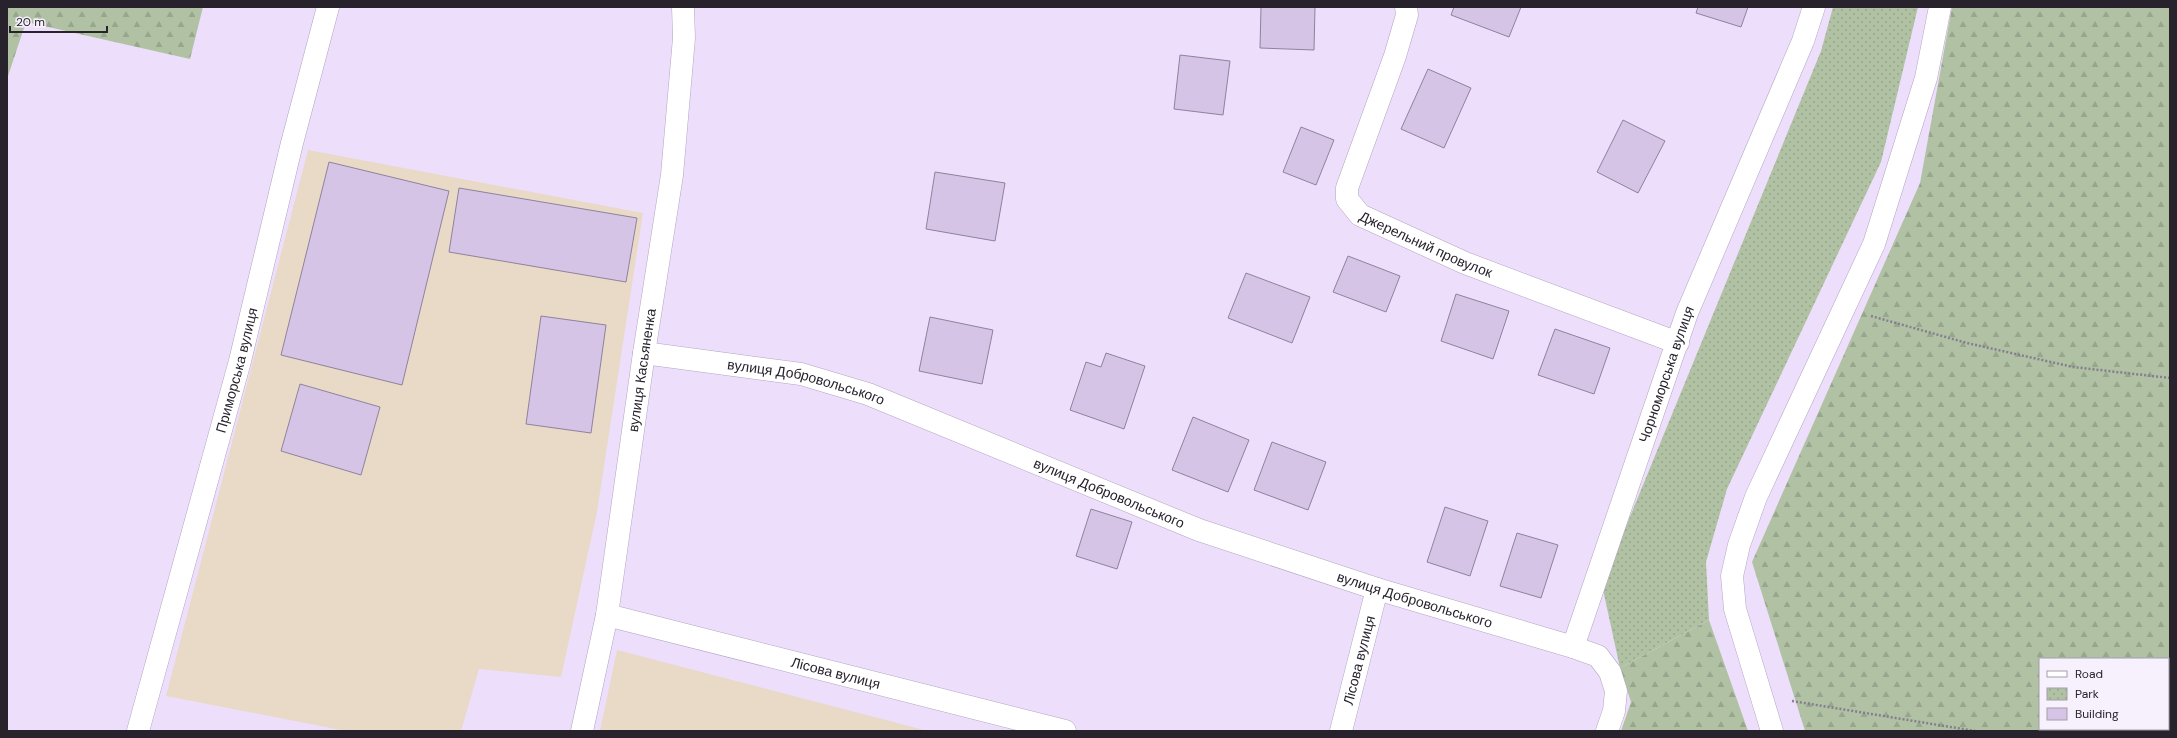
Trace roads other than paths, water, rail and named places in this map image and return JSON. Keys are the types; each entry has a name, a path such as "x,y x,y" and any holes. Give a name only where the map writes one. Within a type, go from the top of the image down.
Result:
{"street":[{"name":"Приморська вулиця","path":"138,731 240,361 292,143 328,7"},
{"name":"вулиця Касьяненка","path":"582,731 607,615 644,353 672,175 684,38 683,7"},
{"name":"Чорноморська вулиця","path":"1573,646 1678,343 1687,313 1803,41 1814,7"},
{"path":"1772,731 1760,696 1735,609 1732,576 1739,546 1756,497 1874,244 1926,78 1940,7"},
{"name":"Джерельний провулок","path":"1402,10 1395,56 1350,177 1347,199 1351,206 1360,215 1465,263 1678,343"},
{"name":"вулиця Добровольського","path":"644,353 801,374 868,394 1199,530 1377,589 1573,646"},
{"name":"Лісова вулиця","path":"1341,731 1377,589"},
{"name":"Лісова вулиця","path":"607,615 1065,731"},
{"path":"1573,646 1598,656 1610,672 1616,691 1614,711 1607,731"}]}
